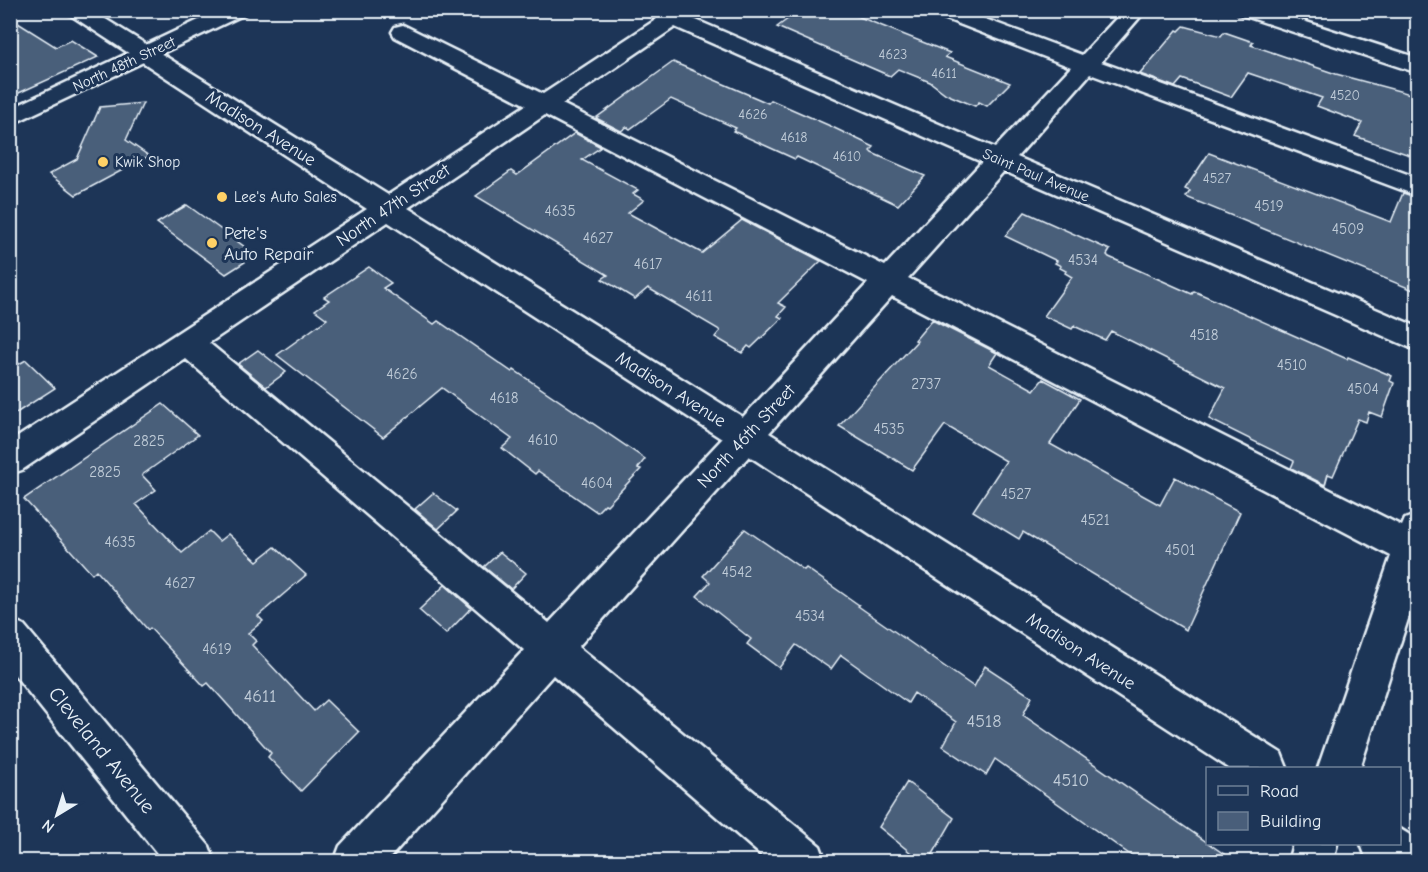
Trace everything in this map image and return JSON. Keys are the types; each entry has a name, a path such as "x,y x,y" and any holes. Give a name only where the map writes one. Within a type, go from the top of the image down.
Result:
{"street":[{"name":"Madison Avenue","path":"76,10 1264,767"},
{"name":"North 48th Street","path":"10,118 238,10"},
{"path":"940,10 1418,188"},
{"name":"North 46th Street","path":"356,861 1136,10"},
{"path":"1246,10 1418,66"},
{"name":"North 47th Street","path":"10,460 544,104 671,13"},
{"name":"Saint Paul Avenue","path":"671,13 999,159 1418,340"},
{"path":"403,32 1415,544 1339,767"},
{"path":"186,342 804,861"},
{"name":"Cleveland Avenue","path":"10,638 193,861"},
{"path":"1310,861 1315,845"},
{"path":"1386,845 1412,861"}],"building":[{"path":"800,10 842,10 950,53 945,57 1010,83 987,106 979,102 975,106 946,94 930,82 898,69 890,76 777,27"},
{"path":"10,18 56,47 71,40 98,57 10,97"},
{"path":"1184,26 1221,36 1224,32 1253,42 1251,45 1336,74 1418,96 1418,158 1355,136 1362,123 1317,106 1322,98 1248,73 1231,97 1182,79 1175,87 1140,74 1177,30 1179,31"},
{"path":"673,62 768,103 771,100 828,125 874,147 870,151 872,153 925,176 898,205 797,157 795,159 733,131 736,128 671,99 630,129 627,127 621,131 596,118"},
{"path":"143,103 126,140 149,156 76,195 49,174 77,159 100,107"},
{"path":"575,133 601,147 582,160 638,190 633,194 644,200 628,213 702,253 742,220 821,261 778,303 786,307 778,316 782,318 751,348 748,346 742,353 715,337 720,331 718,329 648,288 635,299 602,279 608,275 476,196 511,171 517,175"},
{"path":"1209,153 1391,222 1403,193 1418,198 1418,292 1186,197 1190,191 1185,189"},
{"path":"187,205 256,255 226,274 157,223"},
{"path":"1025,212 1110,250 1107,255 1109,257 1192,294 1194,291 1347,359 1348,357 1392,376 1390,381 1394,383 1382,417 1369,412 1366,422 1358,419 1333,476 1328,474 1325,485 1291,468 1294,461 1209,419 1225,388 1111,331 1105,340 1074,326 1072,329 1044,316 1072,277 1055,263 1057,261 1005,236"},
{"path":"369,267 391,283 383,288 434,324 438,321 645,459 638,468 641,469 607,505 605,504 597,512 538,471 535,474 502,448 512,439 442,388 383,437 277,355 327,319 315,310 329,300 324,297"},
{"path":"932,320 997,353 989,365 1034,390 1043,379 1080,399 1050,444 1160,505 1175,477 1240,512 1186,630 1023,532 1019,539 973,511 1006,461 945,425 912,470 839,426 917,341 915,340"},
{"path":"258,350 286,372 266,387 238,364"},
{"path":"26,360 55,388 10,417 10,369"},
{"path":"163,404 198,435 142,475 156,490 136,504 182,553 209,531 219,541 228,534 257,561 275,547 306,575 258,616 263,621 248,633 256,641 252,645 314,711 326,700 359,732 301,791 268,757 271,753 208,683 204,686 150,628 148,630 96,570 92,574 24,499"},
{"path":"433,493 457,511 438,529 415,509"},
{"path":"745,529 804,570 806,568 974,687 985,666 1032,697 1023,715 1206,842 1206,845 1211,845 1234,861 1139,861 995,759 986,775 943,746 956,722 914,693 908,703 841,655 831,669 796,645 779,668 747,644 751,639 697,596 710,582 703,576"},
{"path":"500,552 526,573 511,589 484,567"},
{"path":"445,585 471,608 446,634 419,610"},
{"path":"907,782 954,818 929,861 921,861 879,827"}],"place":[{"name":"Kwik Shop","path":"103,162"},
{"name":"Lee's Auto Sales","path":"222,197"},
{"name":"Pete's Auto Repair","path":"212,243"}]}
